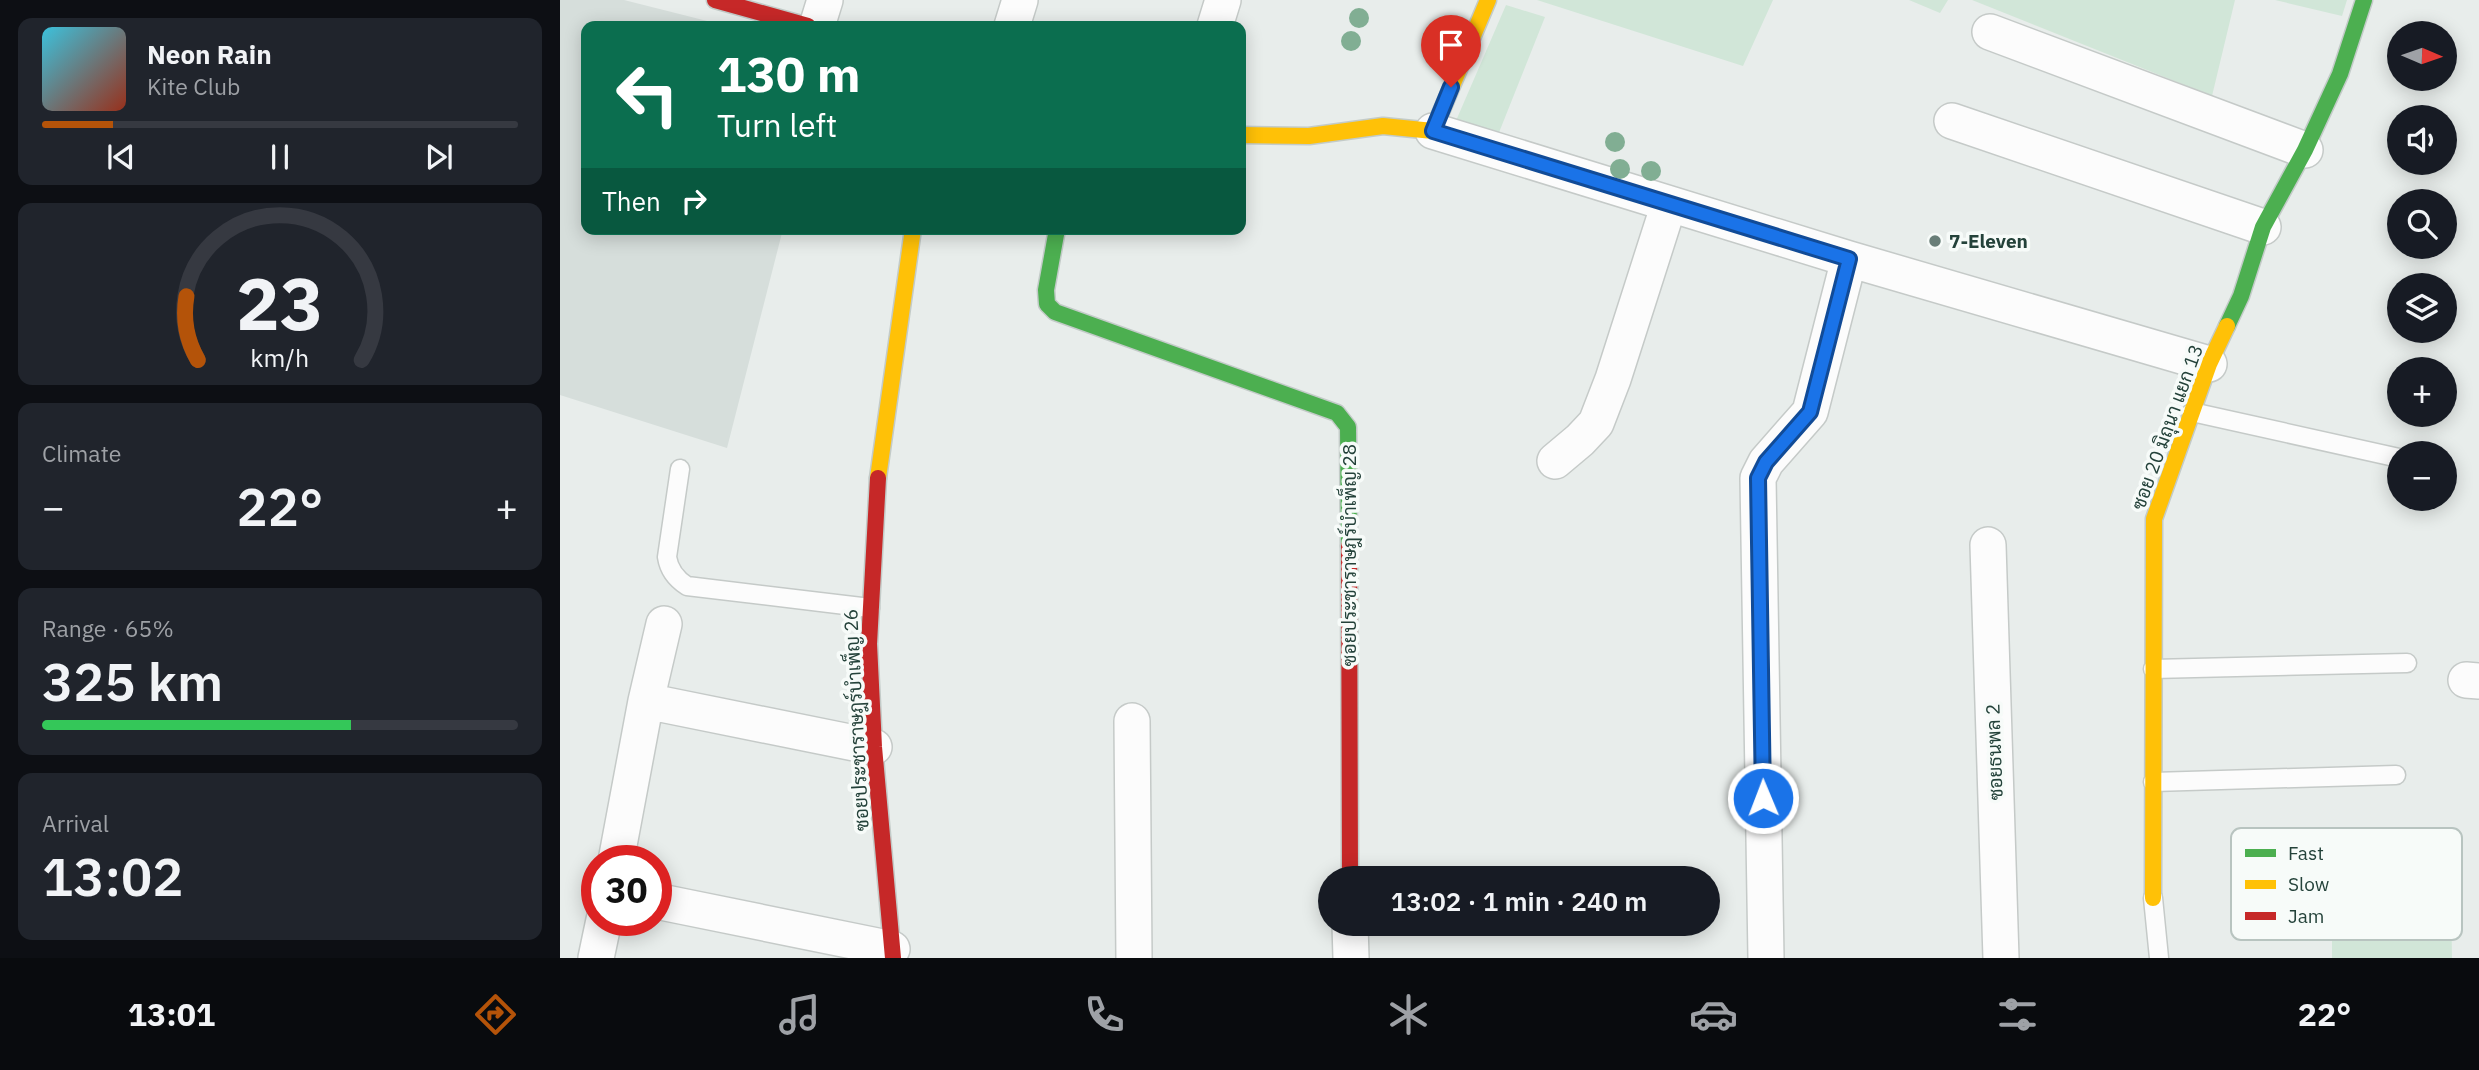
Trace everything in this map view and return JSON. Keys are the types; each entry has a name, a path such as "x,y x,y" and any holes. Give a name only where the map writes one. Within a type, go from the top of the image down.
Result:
{"street":[{"path":"715,0 790,21"},
{"path":"819,21 825,0"},
{"path":"1014,21 1020,0"},
{"path":"1217,21 1223,0"},
{"path":"1433,131 1488,0"},
{"name":"ซอย 20 มิถุนา แยก 13","path":"2152,898 2154,519 2209,363 2241,296 2263,227 2305,150 2340,74 2364,0"},
{"path":"1990,32 2305,150"},
{"path":"1952,121 2263,227"},
{"path":"1246,135 1309,136 1383,127 1433,131 1849,259 2209,363"},
{"path":"1555,461 1596,423 1613,379 1669,204"},
{"name":"ซอยประชาราษฎร์บำเพ็ญ 26","path":"893,953 874,747 869,644 878,472 912,235"},
{"name":"ซอยประชาราษฎร์บำเพ็ญ 28","path":"1057,235 1046,290 1047,304 1055,312 1336,413 1348,426 1350,866"},
{"path":"1766,958 1758,478 1766,462 1810,412 1849,259"},
{"name":"ซอยธนพล 2","path":"1988,545 2001,958"},
{"path":"619,845 646,701 664,624"},
{"path":"646,701 874,747"},
{"path":"1132,721 1134,958"},
{"path":"672,905 893,953"},
{"path":"596,958 601,936"},
{"path":"1350,936 1351,958"}],"lane":[{"path":"2192,412 2387,455"},
{"path":"680,469 667,557 668,565 678,580 688,586 870,608"},
{"path":"2153,669 2407,663"},
{"path":"2153,782 2396,775"},
{"path":"2152,898 2160,958"}],"shaded area":[{"path":"560,0 624,0 707,21 581,21 581,235 781,235 727,448 560,395"}],"green space":[{"path":"1537,0 1773,0 1743,66"},
{"path":"1909,0 1948,0 1940,13"},
{"path":"1972,0 2235,0 2212,96"},
{"path":"2275,0 2347,0 2342,16"},
{"path":"1506,5 1545,17 1498,135 1455,123"},
{"path":"2332,940 2452,940 2452,958 2332,958"}],"traffic: fast":[{"path":"2227,326 2241,296 2263,227 2305,150 2340,74 2364,0"},
{"path":"1056,235 1046,290 1047,304 1055,312 1337,413 1348,427 1349,546"}],"traffic: slow":[{"path":"1246,135 1309,136 1383,126 1433,131 1488,0"},
{"path":"878,478 912,235"},
{"path":"2153,898 2154,519 2209,364 2227,326"}],"traffic: jam":[{"path":"715,0 790,21"},
{"path":"878,478 869,644 874,747 893,958"},
{"path":"1349,546 1350,866"}],"place":[{"name":"7-Eleven","path":"1935,241"}],"route":[{"path":"1451,87 1433,131 1849,259 1810,412 1766,462 1758,478 1763,798"}]}
